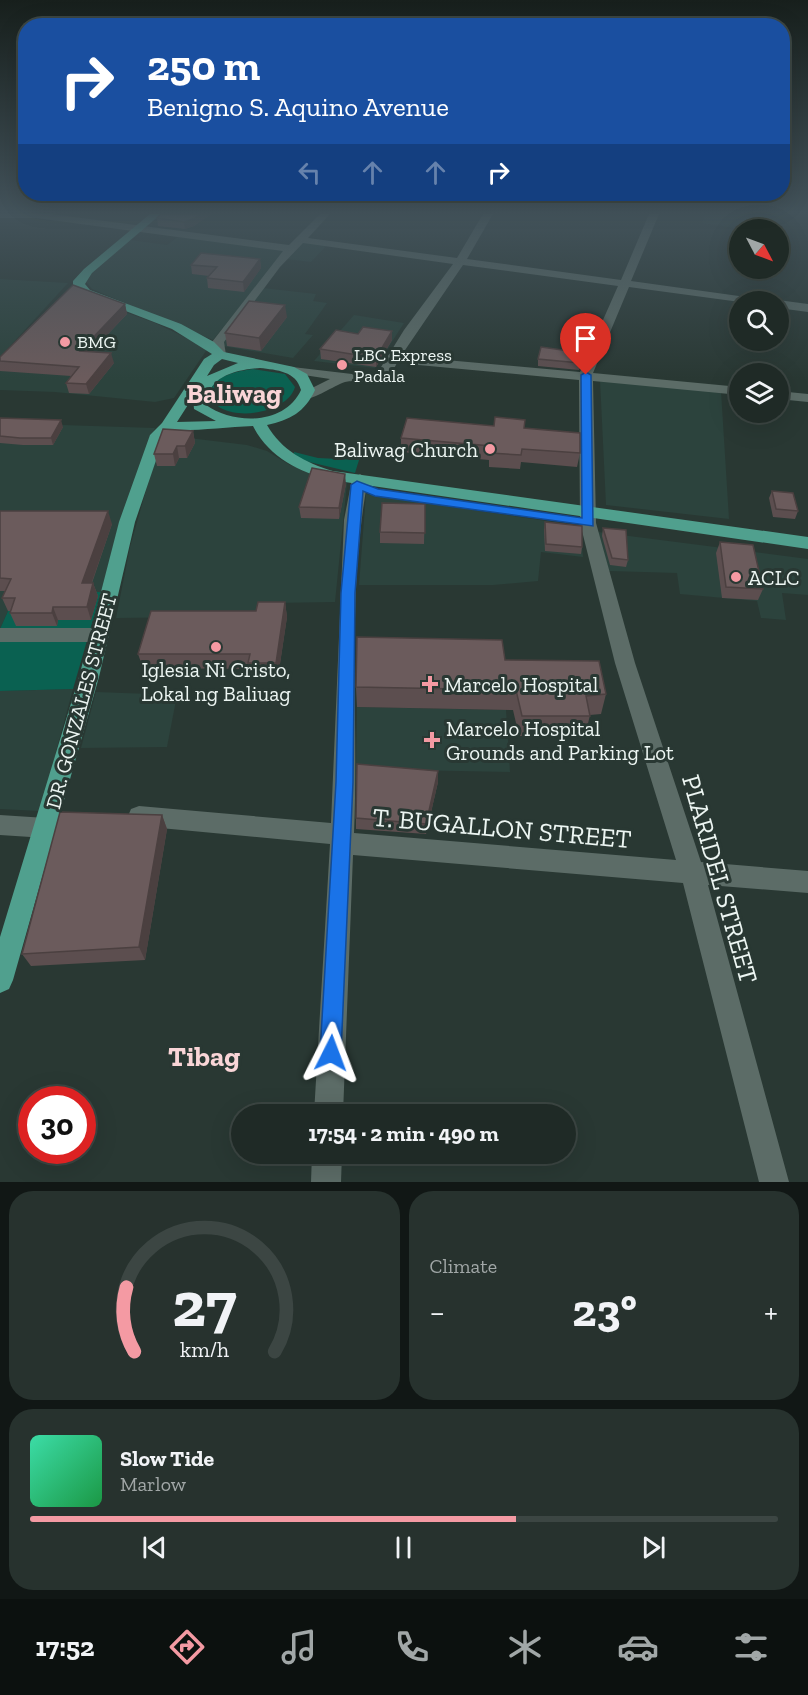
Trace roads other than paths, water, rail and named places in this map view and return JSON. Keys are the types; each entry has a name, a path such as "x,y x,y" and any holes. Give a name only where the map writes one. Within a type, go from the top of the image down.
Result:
{"main road":[{"path":"90,269 79,281 81,289 175,327 213,347 220,355 289,369 304,380 307,396 301,405 287,414 258,422 234,422 206,427 167,426"},
{"path":"220,355 220,363 200,396 199,406 212,417 234,422"},
{"name":"DR. GONZALES STREET","path":"0,980 57,818 99,635 141,476 157,435 167,426 209,362 220,355"},
{"path":"211,378 230,368 260,364"},
{"path":"258,422 265,438 291,460 315,471 352,480 375,493 808,543"},
{"path":"589,518 808,554"}],"street":[{"path":"220,355 218,342 276,269"},
{"path":"289,369 377,379 383,375 455,269"},
{"path":"522,269 624,281 729,297"},
{"path":"586,375 629,269"},
{"path":"789,305 808,308"},
{"path":"392,359 729,390"},
{"name":"PLARIDEL STREET","path":"586,375 589,518 625,663 692,872 774,1182"},
{"path":"307,396 318,388 348,376"},
{"path":"789,396 808,398"},
{"path":"329,1104 342,839 352,480"},
{"path":"0,635 99,635"},
{"name":"T. BUGALLON STREET","path":"118,815 174,817 331,833 353,844 808,882"},
{"path":"0,825 57,818"},
{"path":"326,1182 327,1164"}],"place":[{"name":"BMG","path":"65,342"},
{"name":"LBC Express Padala","path":"342,365"},
{"name":"Baliwag Church","path":"490,449"},
{"name":"ACLC","path":"736,577"},
{"name":"Iglesia Ni Cristo, Lokal ng Baliuag","path":"216,647"},
{"name":"Marcelo Hospital","path":"430,684"},
{"name":"Marcelo Hospital Grounds and Parking Lot","path":"432,740"}],"district":[{"name":"Baliwag","path":"234,394"},
{"name":"Tibag","path":"204,1056"}]}
